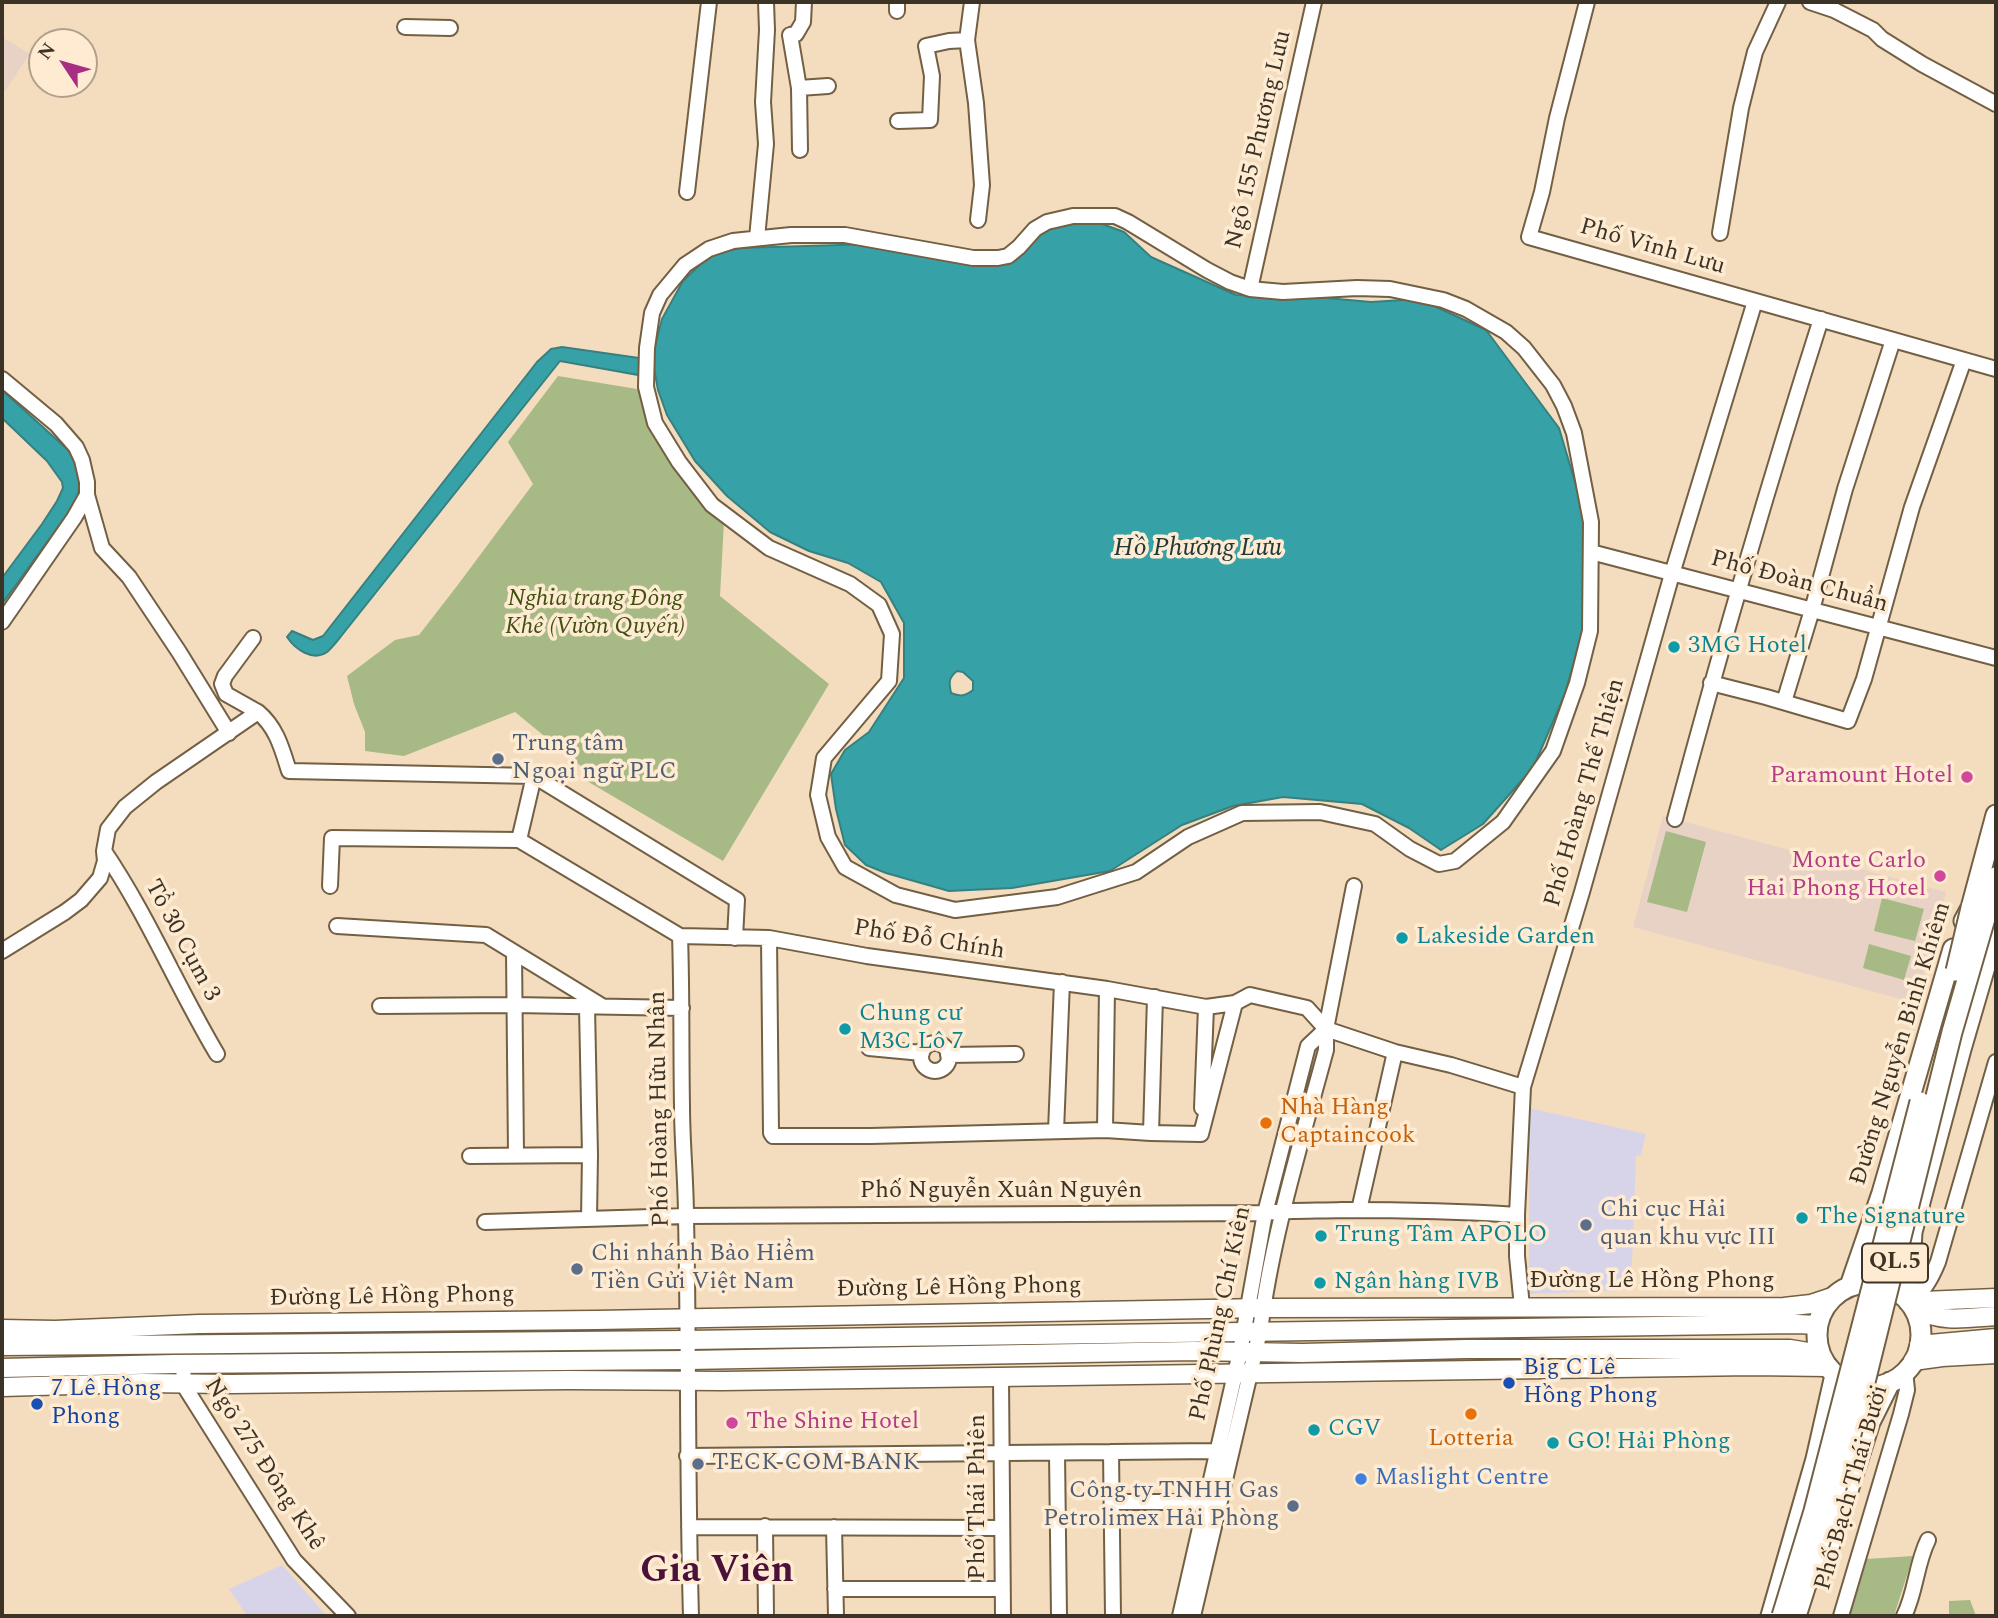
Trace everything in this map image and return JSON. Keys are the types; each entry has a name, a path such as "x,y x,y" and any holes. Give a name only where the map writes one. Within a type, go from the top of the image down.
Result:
{"highway":[{"name":"Đường Nguyễn Bỉnh Khiêm","path":"1850,1286 1882,1193 1957,936 1979,908 1996,815"},
{"name":"QL.5","path":"1782,1616 1814,1511 1939,1030 1979,908 1996,877"},
{"name":"Đường Nguyễn Bỉnh Khiêm","path":"1911,1304 1912,1232 1919,1201 1995,935 1979,908"},
{"name":"QL.5","path":"1796,1616 1829,1513 1861,1398 1952,1032 1979,908"},
{"path":"1882,1193 1886,1208 1900,1217 1910,1214 1919,1201"},
{"path":"1806,1616 1870,1422 1907,1365 1920,1333 1911,1304 1896,1290 1882,1284 1850,1286 1832,1297 1817,1325 1817,1340 1828,1365 1848,1382 1877,1386 1907,1365"},
{"path":"1771,1616 1816,1459 1828,1365"},
{"path":"1816,1459 1831,1446 1841,1445 1853,1457 1853,1470"}],"main road":[{"name":"Đường Lê Hồng Phong","path":"2,1329 1255,1308 1784,1307 1811,1304 1832,1297"},
{"path":"1911,1304 1923,1301 1996,1298"},
{"path":"1911,1304 1929,1316 1947,1319 1996,1316"},
{"path":"1769,1349 1778,1345 1783,1336 1780,1328 1774,1325"},
{"name":"Đường Lê Hồng Phong","path":"2,1346 1817,1325"},
{"path":"1907,1365 1996,1338"},
{"path":"1638,1349 1639,1368"},
{"path":"2,1368 1638,1349 1790,1349 1828,1365"},
{"path":"1907,1365 1942,1357 1996,1354"},
{"path":"2,1387 141,1383 381,1384 567,1380 1001,1378 1828,1365"}],"street":[{"path":"687,192 709,2"},
{"path":"757,238 766,144 763,103 766,2"},
{"path":"800,150 799,88 790,35 796,34 803,22 804,2"},
{"path":"972,2 967,40 976,103 982,186 978,220"},
{"name":"Ngõ 155 Phương Lưu","path":"1250,289 1314,2"},
{"name":"Phố Vĩnh Lưu","path":"1587,2 1529,237 1996,369"},
{"path":"1720,233 1741,108 1755,52 1778,2"},
{"path":"1810,2 1834,10 1872,30 1922,64 1996,104"},
{"path":"405,27 450,28"},
{"path":"898,121 930,120 932,76 926,46 967,40"},
{"path":"799,88 828,86"},
{"path":"1073,216 1115,216 1207,270 1250,289 1283,292 1390,289 1443,300 1466,309 1506,332 1538,364 1553,386 1574,433 1591,522 1591,552 1590,631 1577,683 1553,751 1503,822 1455,861 1439,864 1410,849 1375,824 1320,812 1242,814 1188,837 1136,872 1057,897 955,910 896,895 845,867 828,838 818,795 824,758 889,681 891,634 879,605 850,584 769,548 712,505 679,462 655,423 646,387 647,348 652,313 660,295 685,265 709,249 733,241 791,235 845,235 973,258 998,258 1008,256 1035,229 1047,222 1073,216"},
{"name":"Phố Hoàng Thế Thiện","path":"1522,1307 1517,1256 1517,1214 1523,1087 1672,574 1755,301"},
{"path":"1675,819 1711,683 1773,470 1821,319"},
{"path":"1784,702 1845,489 1893,340"},
{"path":"1711,683 1848,721 1880,628 1912,507 1964,360"},
{"path":"2,379 56,424 76,447 88,482 87,495 102,548 129,577 229,733"},
{"path":"2,622 87,495"},
{"path":"74,518 96,527"},
{"name":"Phố Đoàn Chuẩn","path":"1591,552 1996,658"},
{"path":"226,694 222,684 225,676 253,638"},
{"path":"202,687 226,694 267,719 277,736 289,772 534,776 737,900 735,938"},
{"path":"2,950 65,912 81,900 100,878 106,861 104,851 108,830 125,807 156,782 258,712"},
{"path":"330,886 332,838 519,840 534,776"},
{"name":"Phố Đỗ Chính","path":"519,840 680,936 769,938 879,958 1062,982 1206,1007 1235,1003 1250,995 1307,1008 1326,1029 1395,1052 1451,1065 1523,1087"},
{"name":"Tổ 30 Cụm 3","path":"104,851 141,911 217,1054"},
{"name":"Phố Phùng Chí Kiên","path":"1255,1308 1326,1050 1326,1029 1354,886"},
{"path":"337,926 486,935 603,1007"},
{"name":"Phố Hoàng Hữu Nhân","path":"680,936 682,1109 687,1216 687,1456 691,1616"},
{"path":"769,938 773,1136 1105,1130 1201,1134"},
{"path":"514,952 516,1155"},
{"path":"1056,1131 1062,982"},
{"path":"1105,1130 1107,989"},
{"path":"1151,1133 1154,997"},
{"path":"1201,1134 1235,1003"},
{"path":"380,1006 682,1008"},
{"path":"586,1007 589,1219"},
{"path":"1201,1134 1206,1007"},
{"name":"Phố Phùng Chí Kiên","path":"1180,1616 1248,1352 1265,1213 1308,1046 1326,1029"},
{"path":"936,1043 944,1047 948,1055 947,1064 936,1071 927,1069 921,1058 922,1053 927,1046 936,1043"},
{"path":"869,1048 922,1053"},
{"path":"1359,1210 1395,1052"},
{"path":"948,1055 1016,1054"},
{"path":"1911,1304 1930,1281 1938,1262 1996,1062"},
{"path":"470,1156 590,1155"},
{"name":"Phố Nguyễn Xuân Nguyên","path":"485,1222 687,1216 1265,1213 1359,1210 1444,1210 1517,1214"},
{"name":"Ngõ 275 Đông Khê","path":"184,1364 183,1384 295,1560 348,1616"},
{"name":"Phố Bạch Thái Bưởi","path":"1841,1616 1908,1390 1907,1365"},
{"name":"Phố Phùng Chí Kiên","path":"1194,1616 1217,1451 1243,1373"},
{"name":"Phố Thái Phiên","path":"1001,1378 1003,1616"},
{"path":"687,1456 1217,1451"},
{"path":"1111,1452 1113,1616"},
{"path":"1057,1453 1059,1616"},
{"path":"1112,1503 1212,1495"},
{"path":"765,1526 766,1616"},
{"path":"689,1527 1002,1528"},
{"path":"834,1527 836,1616"},
{"path":"1904,1616 1921,1554 1928,1540"},
{"path":"835,1589 1002,1589"}],"shaded area":[{"path":"2,37 28,53 28,57 2,95"},
{"path":"1663,816 1946,892 1915,1003 1633,927"},
{"path":"1529,1108 1646,1134 1641,1155 1636,1156 1631,1290 1529,1294"},
{"path":"282,1565 327,1616 247,1616 229,1589"}],"green space":[{"name":"Nghia trang Đông Khê (Vườn Quyến)","path":"558,376 643,390 665,456 724,521 720,596 829,684 723,861 587,781 593,776 515,712 404,756 365,751 365,732 347,676 395,640 419,635 533,484 508,442"},
{"path":"1666,831 1706,842 1687,912 1647,902"},
{"path":"1882,898 1924,909 1915,941 1874,931"},
{"path":"1869,944 1911,956 1904,980 1863,968"},
{"path":"1913,1556 1894,1616 1848,1616 1866,1559"},
{"path":"1970,1600 1976,1616 1949,1616 1949,1601"}],"water":[{"name":"Hồ Phương Lưu","path":"1071,220 1094,221 1124,232 1151,257 1236,295 1304,296 1371,302 1419,299 1486,330 1559,428 1586,519 1584,626 1565,694 1533,768 1483,824 1441,850 1409,828 1362,804 1283,797 1233,806 1182,825 1110,871 1012,888 949,891 866,865 845,845 831,774 845,750 869,732 904,678 904,623 881,582 848,563 809,551 770,532 727,496 695,461 667,415 658,390 652,357 662,319 683,281 710,255 740,248 874,244 1001,263 1045,228","holes":["957,671 963,672 973,681 973,690 963,695 951,693 952,676"]},
{"path":"562,347 639,358 645,364 645,370 638,375 560,361 331,648 316,656 295,646 287,637 292,631 313,640 323,636 537,362 551,349"},
{"path":"2,390 67,449 77,462 81,475 77,501 2,604 2,578 42,524 63,488 62,482 47,461 2,418"}],"place":[{"name":"3MG Hotel","path":"1674,647"},
{"name":"Trung tâm Ngoại ngữ PLC","path":"498,759"},
{"name":"Paramount Hotel","path":"1967,777"},
{"name":"Monte Carlo Hai Phong Hotel","path":"1940,876"},
{"name":"Lakeside Garden","path":"1402,938"},
{"name":"Chung cư M3C Lô 7","path":"845,1029"},
{"name":"Nhà Hàng Captaincook","path":"1266,1123"},
{"name":"The Signature","path":"1802,1218"},
{"name":"Chi cục Hải quan khu vực III","path":"1586,1225"},
{"name":"Trung Tâm APOLO","path":"1321,1236"},
{"name":"Chi nhánh Bảo Hiểm Tiền Gửi Việt Nam","path":"577,1269"},
{"name":"Ngân hàng IVB","path":"1320,1283"},
{"name":"Big C Lê Hồng Phong","path":"1509,1383"},
{"name":"7 Lê Hồng Phong","path":"37,1404"},
{"name":"Lotteria","path":"1471,1414"},
{"name":"The Shine Hotel","path":"732,1423"},
{"name":"CGV","path":"1314,1430"},
{"name":"GO! Hải Phòng","path":"1553,1443"},
{"name":"TECK COM BANK","path":"698,1464"},
{"name":"Maslight Centre","path":"1361,1479"},
{"name":"Công ty TNHH Gas Petrolimex Hải Phòng","path":"1293,1506"}],"district":[{"name":"Gia Viên","path":"717,1574"}]}
